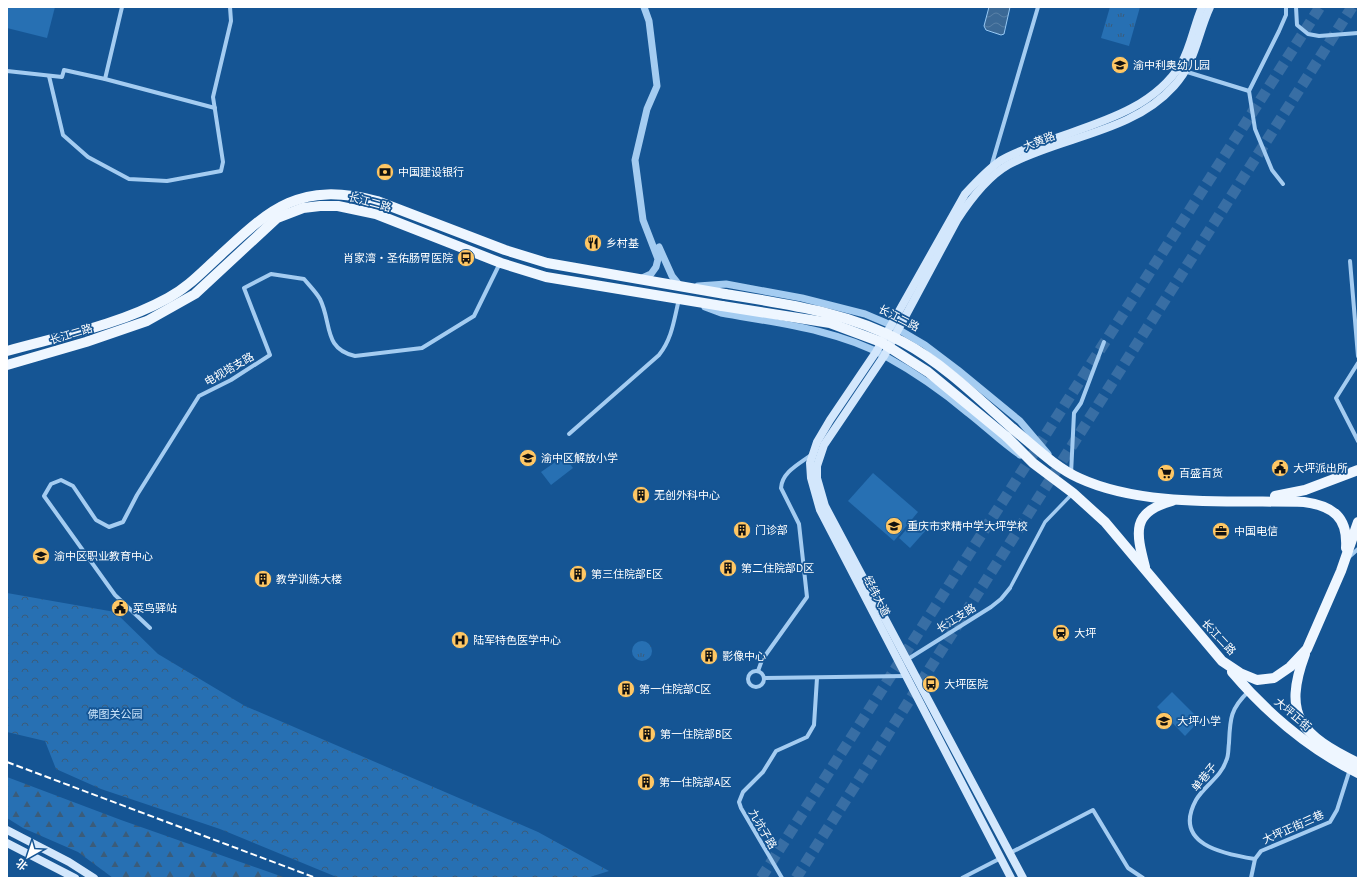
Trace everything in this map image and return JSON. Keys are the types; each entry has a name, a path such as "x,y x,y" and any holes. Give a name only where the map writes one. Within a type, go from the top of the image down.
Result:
{"main road":[{"name":"大黄路","path":"1182,70 1202,7"},
{"name":"大黄路","path":"895,327 962,199 983,174 992,172 1027,157 1126,120 1145,110 1165,95 1196,49 1210,7"},
{"name":"长江二路","path":"7,351 138,314 187,286 236,241 271,212 284,204 300,198 319,195 338,194 358,196 377,200 525,256 571,268 829,313 882,331 927,357 950,374 1010,433 1034,463 1073,493 1105,522 1222,661 1248,677 1265,680 1282,673 1307,649 1346,560 1358,522"},
{"name":"长江二路","path":"7,365 86,342 147,321 195,294 278,218 302,208 338,206 376,214 523,271 567,282 830,323 881,342 928,372 1010,433 1071,474 1099,486 1148,496 1178,500 1304,502 1316,504 1332,511 1338,517 1345,530 1346,560"},
{"name":"经纬大道","path":"895,327 822,431 810,463 811,478 820,510 1011,878"},
{"name":"经纬大道","path":"895,327 884,356 824,446 817,466 817,478 825,506 908,659 1023,878"},
{"name":"长江二路","path":"1246,501 1305,490 1358,470"},
{"name":"长江二路","path":"1146,572 1139,545 1140,523 1146,513 1155,506 1178,500"},
{"name":"大坪正街","path":"1307,649 1297,675 1294,692 1295,709 1299,718 1312,733 1355,768"},
{"name":"大坪正街","path":"1222,661 1249,691 1276,717 1308,742 1355,768"},
{"path":"7,830 69,862 94,878"},
{"path":"7,843 75,878"}],"street":[{"path":"105,79 122,7"},
{"path":"49,76 63,135 88,157 129,179 167,181 221,171 223,162 213,97 231,21 230,7"},
{"path":"638,279 651,274 656,267 658,259 644,225 635,160 647,109 656,86 650,21 644,7"},
{"path":"992,172 1038,7"},
{"path":"1283,184 1272,170 1256,129 1249,91 1280,31 1286,15 1286,7"},
{"path":"1296,7 1297,24 1308,34 1319,36 1358,33"},
{"path":"7,71 62,77 64,70 105,79 215,108"},
{"path":"1182,70 1249,91"},
{"path":"641,205 668,270 684,287"},
{"path":"1350,261 1358,356"},
{"name":"电视塔支路","path":"150,628 115,595 44,496 51,484 61,480 73,486 96,520 109,527 123,522 137,495 199,396 231,380 270,355 244,288 270,274 304,279 320,299 334,346 344,354 355,356 422,348 474,316 501,263"},
{"name":"长江二路","path":"684,287 726,284 818,301 865,314 895,327 925,345 1020,421 1056,463"},
{"path":"569,434 659,355 667,345 672,335 683,300"},
{"name":"长江二路","path":"683,300 721,313 800,327 849,340 876,352 932,386 968,412 1002,443 1034,463"},
{"path":"849,340 857,341 868,334 870,326 865,314"},
{"path":"1071,474 1074,413 1080,403 1104,342"},
{"path":"1358,363 1336,398 1358,441"},
{"path":"758,670 762,660 807,597 799,524 781,488 782,483 789,472 824,446"},
{"path":"1010,588 1045,522 1073,493"},
{"path":"1346,560 1358,549"},
{"name":"长江支路","path":"908,659 991,607 1001,599 1010,588"},
{"path":"758,670 765,678 764,683 760,687 754,687 750,684 749,676 752,671 758,670"},
{"path":"765,678 906,676"},
{"name":"九坑子路","path":"782,878 741,808 739,802 743,792 763,772 776,751 802,740 811,732 814,726 817,678"},
{"name":"单巷子","path":"1249,691 1238,702 1230,720 1228,755 1226,763 1197,800 1190,817 1190,829 1199,840 1222,853 1255,859"},
{"name":"大坪正街三巷","path":"1251,878 1255,859 1261,851 1330,822 1337,810 1355,768"},
{"path":"1010,853 1093,810 1128,868 1143,878"},
{"path":"962,878 1001,858"}],"green space":[{"path":"7,7 55,7 47,38 7,28"},
{"path":"1110,7 1140,7 1129,46 1101,38"},
{"path":"564,456 573,468 551,485 541,472"},
{"path":"873,473 918,512 894,541 848,501"},
{"path":"915,519 927,529 910,548 899,538"},
{"name":"佛图关公园","path":"7,593 115,612 158,654 245,706 538,832 609,871 587,878 339,878 220,829 101,789 56,769 45,741 7,732"},
{"path":"642,641 649,644 652,651 649,658 642,661 635,658 632,651 635,644"},
{"path":"1172,692 1200,720 1185,736 1157,707"},
{"path":"7,777 121,820 286,878 113,878 78,852 23,828 7,818"}],"water":[{"path":"989,7 1010,7 1004,34 1001,35 986,30 984,26"}],"tunnel":[{"path":"761,878 1320,7"},
{"path":"796,878 1352,7"}],"railway":[{"path":"7,762 316,878"}],"place":[{"name":"渝中利奥幼儿园","path":"1120,65"},
{"name":"中国建设银行","path":"385,172"},
{"name":"乡村基","path":"593,243"},
{"name":"肖家湾‧圣佑肠胃医院","path":"466,258"},
{"name":"渝中区解放小学","path":"528,458"},
{"name":"大坪派出所","path":"1280,468"},
{"name":"百盛百货","path":"1166,473"},
{"name":"无创外科中心","path":"641,495"},
{"name":"重庆市求精中学大坪学校","path":"894,526"},
{"name":"门诊部","path":"742,530"},
{"name":"中国电信","path":"1221,531"},
{"name":"渝中区职业教育中心","path":"41,556"},
{"name":"第二住院部D区","path":"728,568"},
{"name":"第三住院部E区","path":"578,574"},
{"name":"教学训练大楼","path":"263,579"},
{"name":"菜鸟驿站","path":"120,608"},
{"name":"大坪","path":"1061,633"},
{"name":"陆军特色医学中心","path":"460,640"},
{"name":"影像中心","path":"709,656"},
{"name":"大坪医院","path":"931,684"},
{"name":"第一住院部C区","path":"626,689"},
{"name":"大坪小学","path":"1164,721"},
{"name":"第一住院部B区","path":"647,734"},
{"name":"第一住院部A区","path":"646,782"}]}
